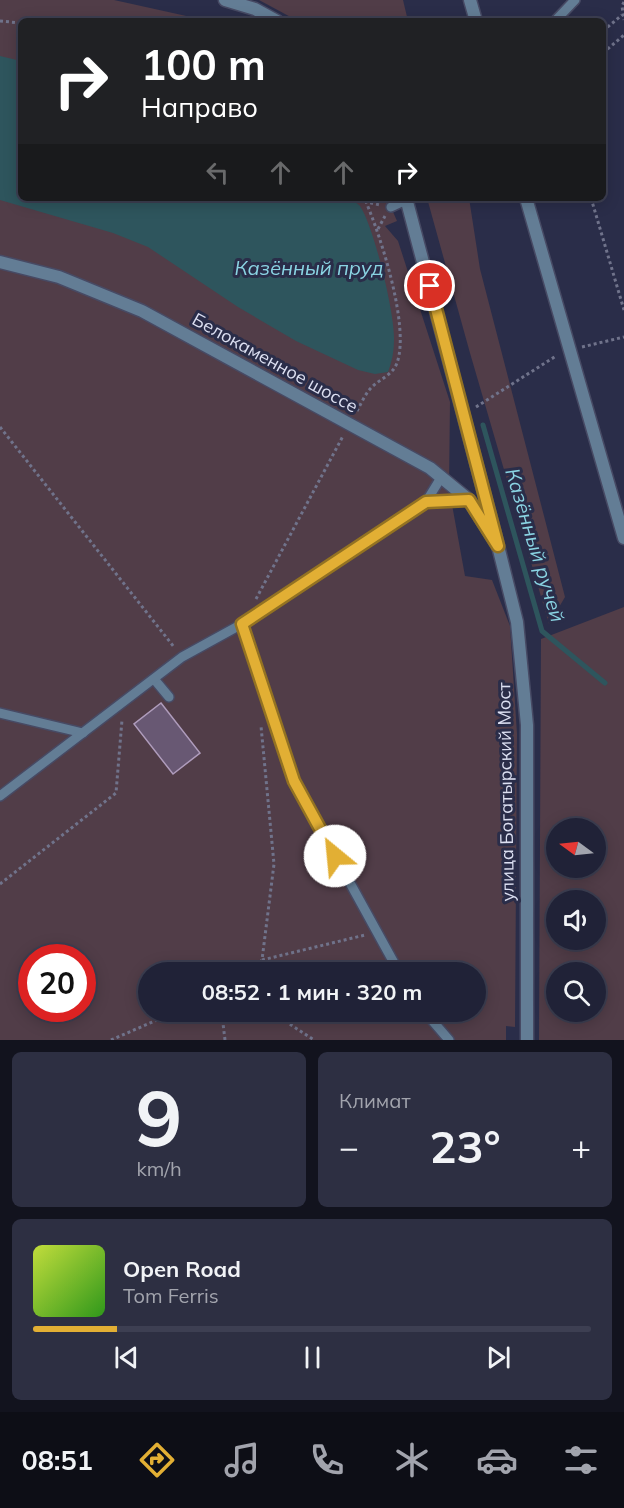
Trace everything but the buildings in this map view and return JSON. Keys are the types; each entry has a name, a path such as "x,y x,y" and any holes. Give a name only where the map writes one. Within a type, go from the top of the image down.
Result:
{"street":[{"path":"226,0 255,9 272,18"},
{"path":"470,0 475,18"},
{"name":"улица Богатырский Мост","path":"407,201 465,414 517,622 527,725 527,1040"},
{"path":"527,201 624,538"},
{"name":"Белокаменное шоссе","path":"0,262 59,278 142,311 442,476 469,500 498,546"}],"lane":[{"path":"558,18 575,0"},
{"path":"391,207 402,201"},
{"path":"0,796 182,657 242,624 426,502 442,476"},
{"path":"426,502 469,500"},
{"path":"242,624 294,781 393,962"},
{"path":"154,679 169,697"},
{"path":"0,713 83,733"},
{"path":"433,1022 449,1040"}],"path":[{"path":"606,29 623,18 624,2"},
{"path":"0,21 18,23"},
{"path":"606,50 624,35"},
{"path":"592,201 624,310"},
{"path":"362,402 371,387 385,379 396,364 400,340 398,314 378,229"},
{"path":"589,344 624,337"},
{"path":"465,414 549,358"},
{"path":"242,624 349,424"},
{"path":"0,428 182,657"},
{"path":"0,884 116,794 123,704"},
{"path":"261,723 273,864 262,960 375,932"},
{"path":"111,1040 152,1022"},
{"path":"223,1022 225,1040"},
{"path":"285,1022 314,1040"}],"shaded area":[{"path":"0,0 114,0 195,18 18,18 18,201 388,201 397,221 385,226 398,241 450,402 449,488 465,576 492,580 510,626 517,734 515,1027 506,1026 506,1040 0,1040"},
{"path":"259,0 403,0 407,18 292,18"},
{"path":"428,201 469,201 480,269 565,597 549,624"},
{"path":"624,607 624,1040 539,1040 541,639"}],"water":[{"name":"Казённый пруд","path":"0,56 18,60 18,201 353,201 360,206 366,217 383,271 391,311 394,344 388,372 375,374 358,370 296,341 238,307 148,247 113,233 0,200"}],"waterway":[{"name":"Казённый ручей","path":"483,425 542,631 605,683"}],"route":[{"path":"335,856 294,781 242,624 426,502 469,500 498,546 430,286"}]}
